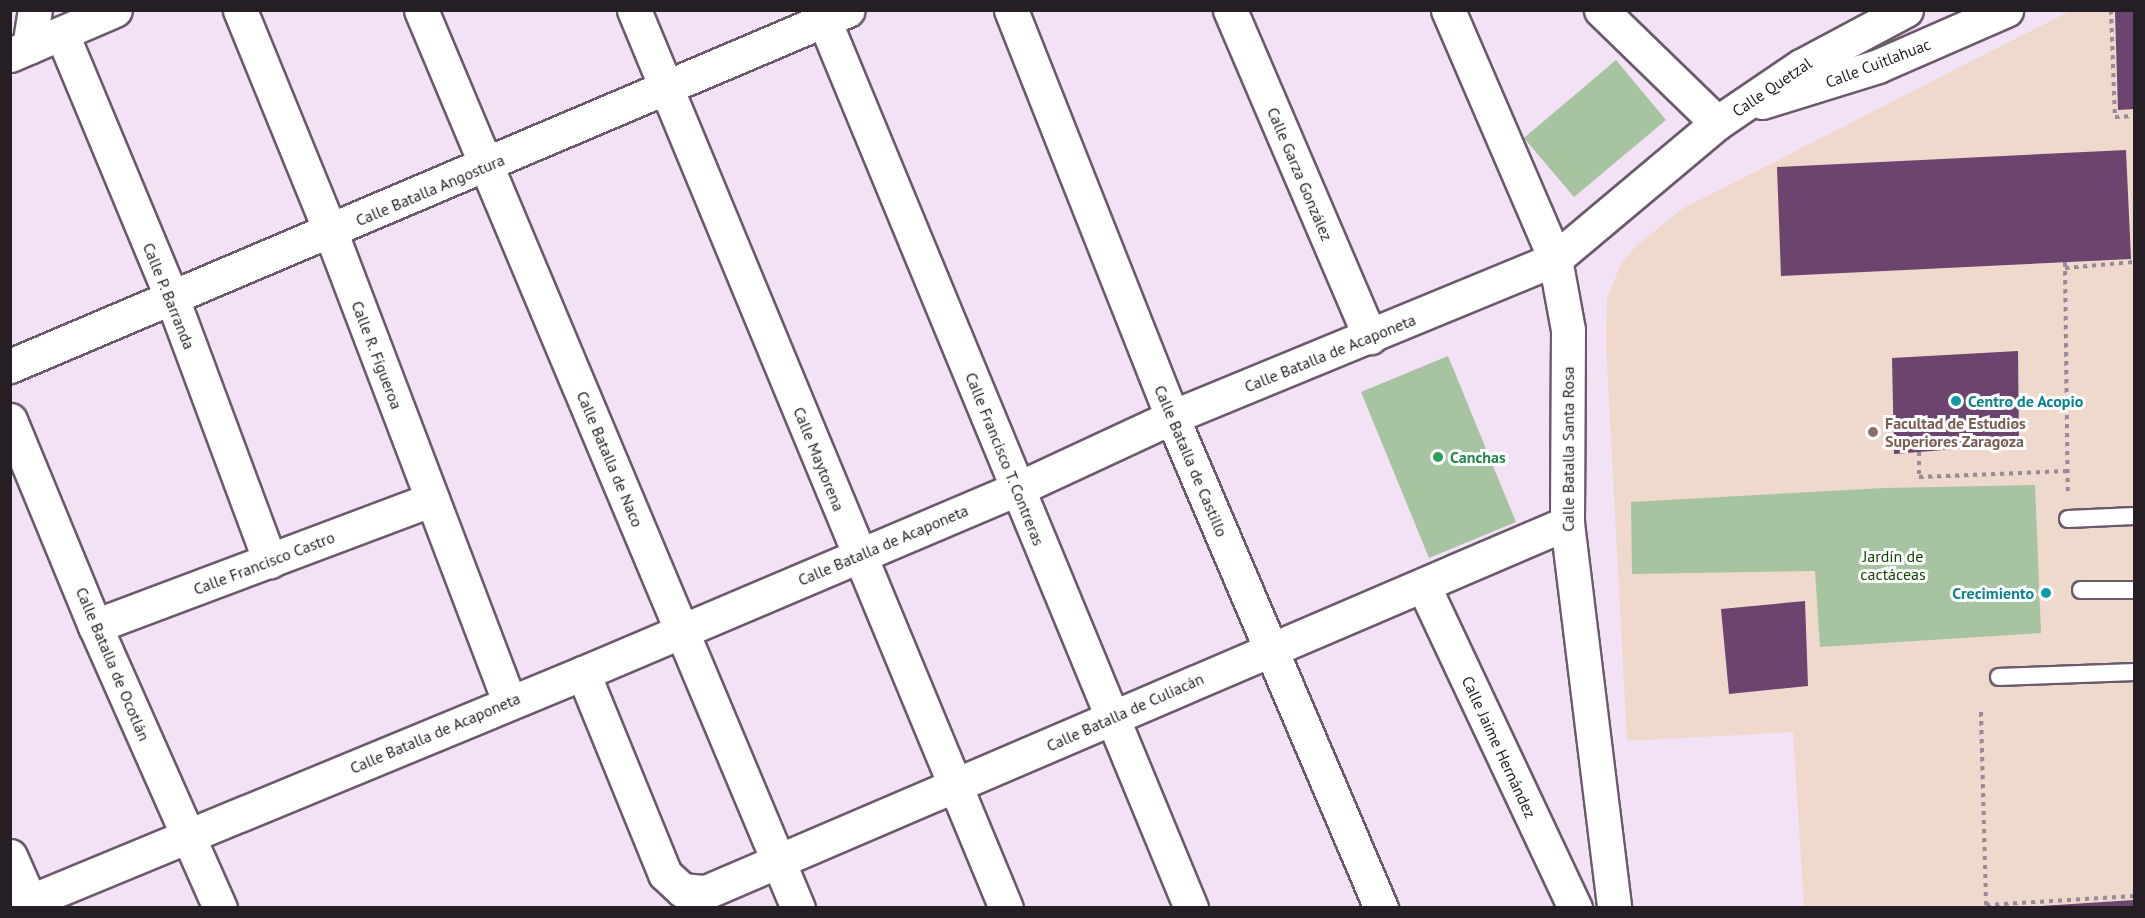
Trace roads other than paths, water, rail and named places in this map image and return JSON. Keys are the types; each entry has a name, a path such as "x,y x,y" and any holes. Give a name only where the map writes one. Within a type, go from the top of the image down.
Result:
{"street":[{"path":"20,51 36,10"},
{"path":"20,51 115,10"},
{"name":"Calle R. Figueroa","path":"240,10 331,233 509,701"},
{"name":"Calle Batalla de Naco","path":"421,10 798,908"},
{"name":"Calle Maytorena","path":"634,10 1006,908"},
{"name":"Calle Batalla de Castillo","path":"1011,10 1172,417 1381,908"},
{"name":"Calle Garza González","path":"1230,10 1370,337"},
{"name":"Calle Batalla Santa Rosa","path":"1448,10 1555,259 1568,330 1567,523 1614,908"},
{"name":"Calle Quetzal","path":"1601,10 1717,123 1746,106 1800,66 1906,10"},
{"name":"Calle Cuitlahuac","path":"1746,106 1878,66 2006,10"},
{"name":"Calle Batalla Angostura","path":"10,366 331,233 830,14"},
{"name":"Calle Francisco T. Contreras","path":"830,14 1017,489 1191,908"},
{"name":"Calle P. Barranda","path":"62,33 172,298 270,561"},
{"name":"Calle Batalla de Acaponeta","path":"26,905 1017,489 1172,417 1555,259 1717,123"},
{"name":"Calle Batalla de Ocotlán","path":"10,420 96,626 220,908"},
{"name":"Calle Francisco Castro","path":"96,626 432,499"},
{"name":"Calle Batalla de Culiacán","path":"583,673 665,874 682,890 706,892 777,859 954,787 1270,648 1424,587 1567,523"},
{"name":"Calle Jaime Hernández","path":"1424,587 1575,908"},
{"path":"10,856 26,905"}],"lane":[{"path":"2068,519 2134,516"},
{"path":"2081,590 2134,590"},
{"path":"1999,677 2134,672"}],"place":[{"name":"Centro de Acopio","path":"1956,401"},
{"name":"Facultad de Estudios Superiores Zaragoza","path":"1873,432"},
{"name":"Canchas","path":"1438,457"},
{"name":"Crecimiento","path":"2046,593"}],"park label":[{"name":"Jardín de cactáceas","path":"1893,565"}]}
